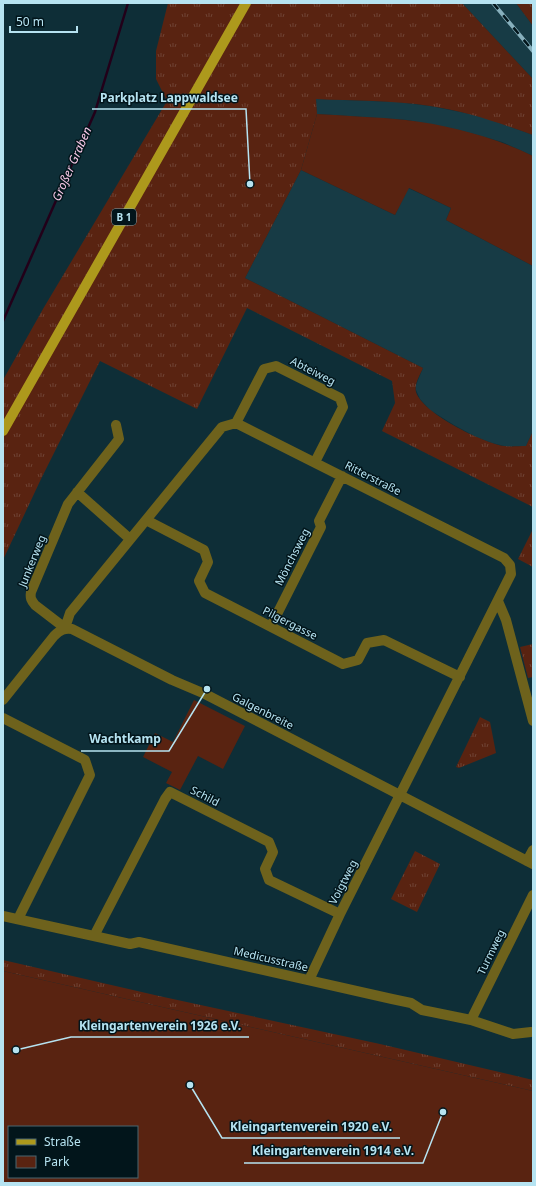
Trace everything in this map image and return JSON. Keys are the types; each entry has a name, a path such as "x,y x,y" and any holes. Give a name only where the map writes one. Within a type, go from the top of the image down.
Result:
{"main road":[{"name":"B 1","path":"3,431 246,3"}],"street":[{"name":"Abteiweg","path":"236,423 264,369 276,366 340,398 343,408 315,462"},
{"name":"Ritterstraße","path":"236,423 504,558 510,565 511,574 400,795"},
{"path":"3,700 54,636 65,628 70,613 222,427 236,423"},
{"name":"Junkerweg","path":"65,628 35,605 30,596 31,592 68,504 119,439 116,425"},
{"name":"Mönchsweg","path":"271,626 321,527 319,520 342,476"},
{"path":"77,492 130,539"},
{"name":"Pilgergasse","path":"146,520 204,550 208,562 198,581 205,593 343,664 358,660 367,642 384,640 460,676"},
{"path":"498,601 506,620 533,721"},
{"name":"Galgenbreite","path":"65,628 72,629 172,680 205,694 530,862"},
{"path":"3,718 85,760 90,775 18,919"},
{"name":"Schild","path":"94,936 170,792 269,842 273,852 265,869 269,880 340,914"},
{"name":"Voigtweg","path":"309,980 340,914 400,795"},
{"path":"530,862 533,850"},
{"name":"Turmweg","path":"471,1020 533,895"},
{"name":"Medicusstraße","path":"3,916 130,944 139,942 411,1003 422,1010 471,1020 513,1034 531,1032"}],"shaded area":[{"path":"462,3 516,3 533,26 533,79"},
{"path":"316,99 397,102 430,106 480,116 533,135 533,156 502,142 433,125 407,120 317,114"},
{"path":"301,170 395,215 408,188 451,208 446,220 533,266 533,431 526,446 504,446 492,443 476,437 454,425 430,410 420,399 416,390 416,385 423,368 245,278"}],"green space":[{"path":"168,3 462,3 533,79 533,135 482,118 443,108 402,103 316,99 317,114 301,170 245,278 423,368 417,383 416,392 429,409 454,426 494,444 507,446 526,446 533,431 533,507 382,431 395,403 392,381 247,308 197,409 100,361 41,479 3,560 3,380 43,309 167,101 156,79 156,51"},
{"path":"516,3 533,3 533,26"},
{"path":"317,114 395,119 438,125 503,143 533,156 533,266 446,220 451,208 409,188 395,215 301,170"},
{"path":"533,529 533,567 518,559"},
{"path":"533,644 533,677 528,678 520,647"},
{"path":"194,700 245,726 223,769 198,756 180,790 166,783 172,772 143,757 155,733 173,742"},
{"path":"480,717 490,722 496,753 459,768 456,767"},
{"path":"415,851 440,864 417,912 391,899"},
{"path":"3,960 159,996 380,1044 533,1080 533,1091 3,971"},
{"path":"3,971 533,1091 533,1183 3,1183"}],"waterway":[{"name":"Großer Graben","path":"3,321 95,112 128,3"}],"railway":[{"path":"493,3 533,51"}],"place":[{"name":"Parkplatz Lappwaldsee","path":"250,184"},
{"name":"Wachtkamp","path":"207,689"},
{"name":"Kleingartenverein 1926 e.V.","path":"16,1050"},
{"name":"Kleingartenverein 1920 e.V.","path":"190,1085"},
{"name":"Kleingartenverein 1914 e.V.","path":"443,1112"}]}
